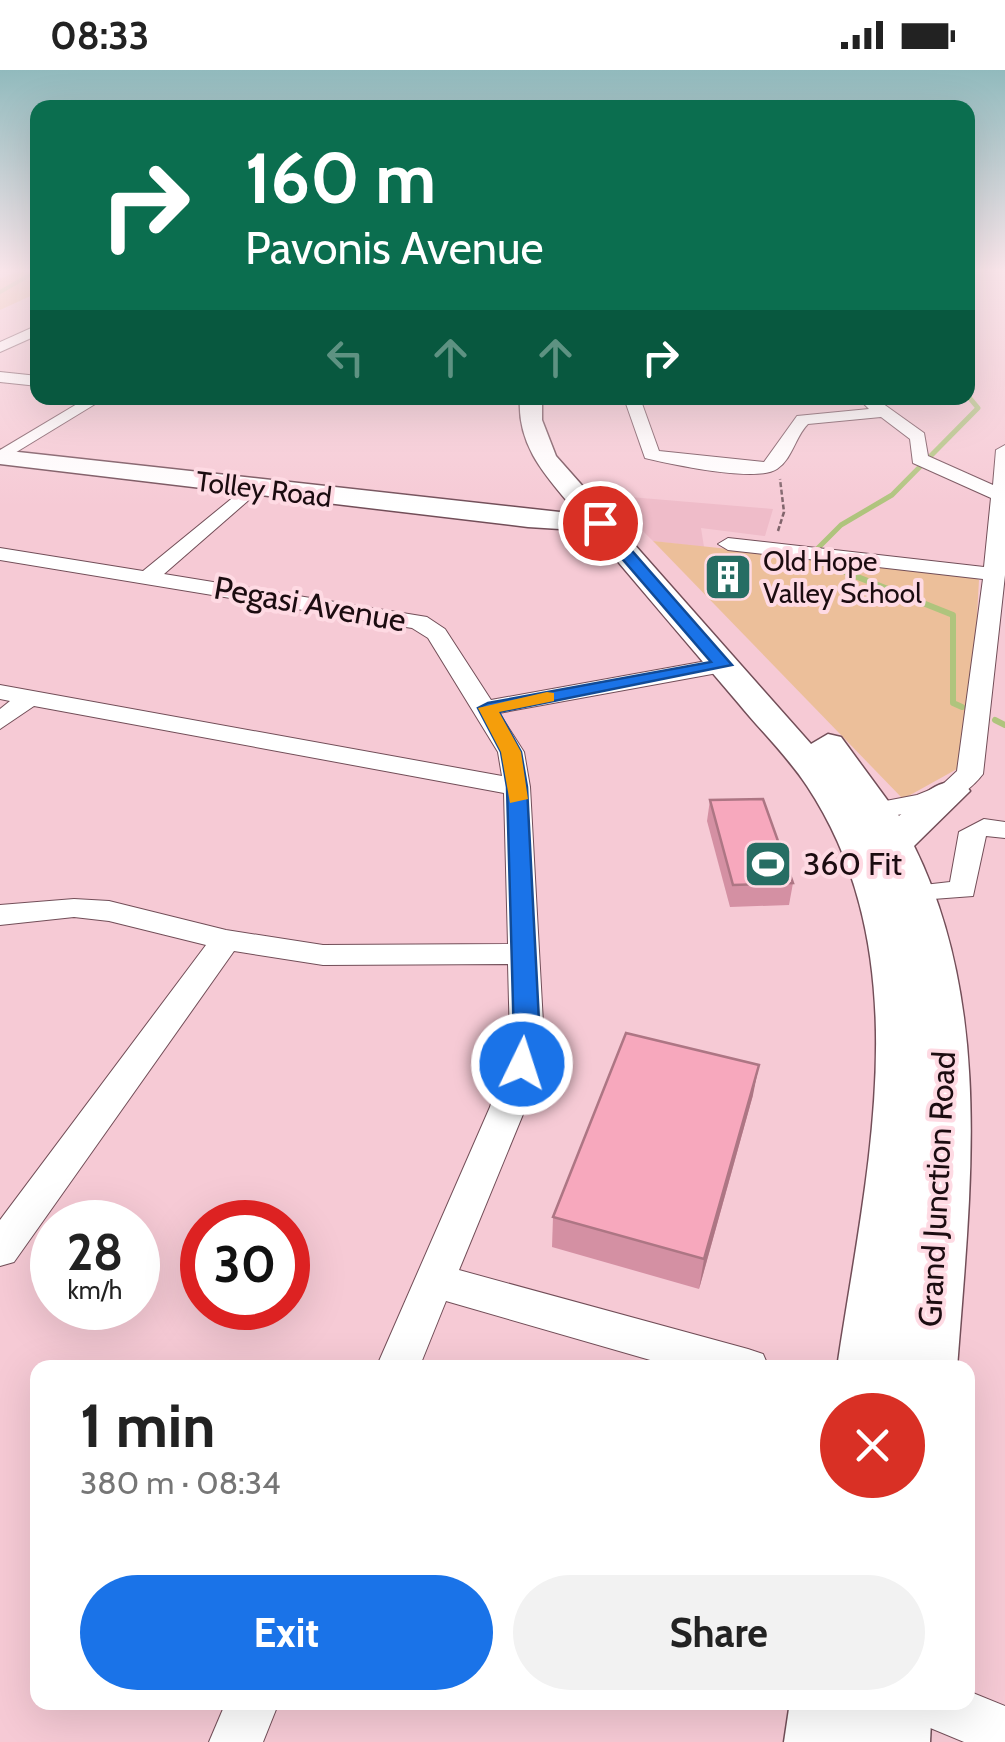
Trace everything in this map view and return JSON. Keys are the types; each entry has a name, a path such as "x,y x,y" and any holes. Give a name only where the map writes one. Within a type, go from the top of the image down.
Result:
{"main road":[{"name":"Grand Junction Road","path":"532,405 544,458 587,519 663,597 736,663"},
{"name":"Grand Junction Road","path":"536,436 587,519 736,663 821,778 873,822 916,894 936,965 947,1070 928,1360"},
{"name":"Tolley Road","path":"1,457 528,519 587,519"},
{"path":"873,822 910,825 931,814 951,791"},
{"name":"Grand Junction Road","path":"868,1360 886,1215 902,1009 898,967 879,894 873,822"},
{"path":"822,1742 826,1710"},
{"path":"892,1742 894,1710"}],"street":[{"path":"0,377 30,381"},
{"path":"1,457 86,405"},
{"path":"634,405 651,454 682,462 766,468 781,456 792,417 886,412"},
{"path":"876,405 918,437 927,464 1001,488"},
{"path":"951,791 970,774 996,658 994,574 1002,524 1003,439"},
{"path":"148,576 252,488"},
{"path":"728,544 994,574"},
{"name":"Pegasi Avenue","path":"0,554 419,622 436,634 488,708 511,752 517,787 527,1041 522,1064 400,1360"},
{"path":"488,708 736,663"},
{"path":"0,692 517,787"},
{"path":"0,722 30,697"},
{"path":"916,894 963,890 973,832 984,827 1005,830"},
{"path":"0,914 74,908 109,911 226,940 323,956 521,954"},
{"path":"0,1250 226,940"},
{"path":"434,1281 719,1360"},
{"path":"236,1742 250,1710"},
{"path":"949,1710 1005,1732"}],"path":[{"path":"766,468 782,480 784,512 772,549"}],"shaded area":[{"path":"606,495 773,509 765,536 701,528 704,547 653,541"},
{"path":"653,541 967,574 979,580 974,670 957,769 903,799"}],"building":[{"path":"763,799 793,883 733,885 710,800"},
{"path":"626,1033 759,1065 704,1259 553,1217"}],"waterway":[{"path":"818,548 841,525 892,495 978,408 975,404"},
{"path":"815,560 953,615 953,703 962,707"},
{"path":"995,720 1005,725"}],"slow traffic":[{"path":"518,799 511,752 488,708 547,697"}],"place":[{"name":"Old Hope Valley School","path":"728,577"},
{"name":"360 Fit","path":"768,864"}],"route":[{"path":"522,1064 527,1041 517,787 511,752 488,708 723,665 600,523"}]}
